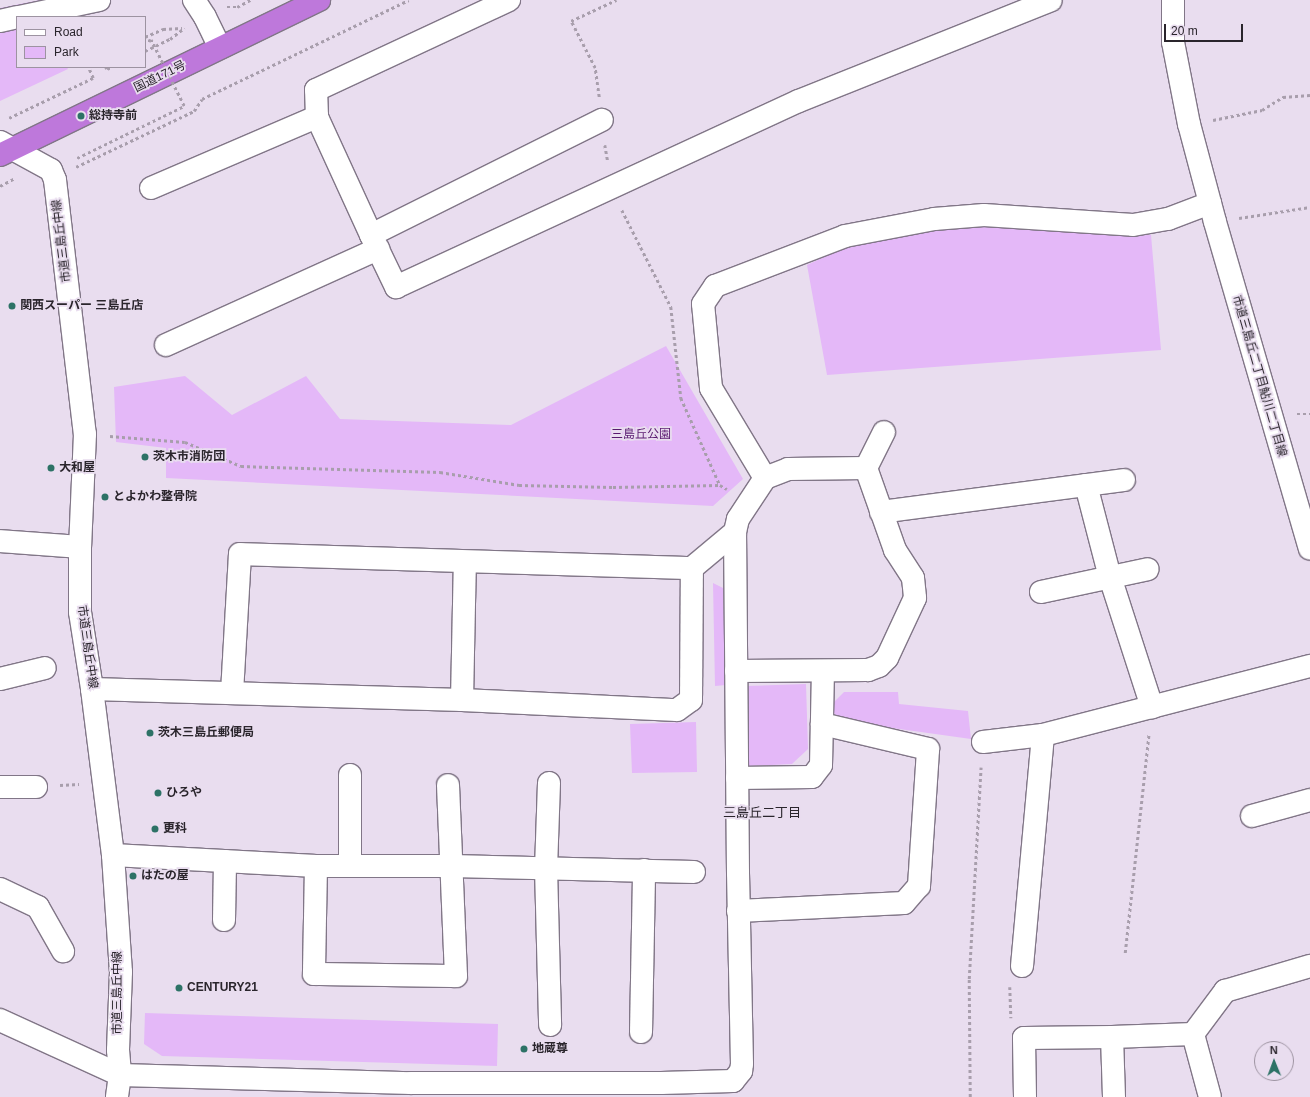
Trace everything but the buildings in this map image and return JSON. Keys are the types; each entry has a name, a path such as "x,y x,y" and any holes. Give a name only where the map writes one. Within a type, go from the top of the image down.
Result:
{"highway":[{"name":"国道171号","path":"4,148 220,48 319,0"}],"street":[{"path":"23,16 99,0"},
{"path":"194,0 205,17 220,48"},
{"path":"509,0 316,90 317,117 396,287 799,101 1051,0"},
{"name":"市道三島丘二丁目鮎川二丁目線","path":"1173,0 1173,42 1189,124 1212,213 1310,548"},
{"path":"0,21 16,17"},
{"path":"151,188 317,117"},
{"path":"166,345 374,242 602,120"},
{"name":"市道三島丘中線","path":"4,148 51,170 55,180 85,434 80,547 80,612 92,689 113,854 120,972 118,1050 120,1075 117,1097"},
{"path":"765,478 711,388 703,304 716,286 845,236 934,219 984,215 1133,225 1212,213"},
{"path":"736,671 868,670 879,666 887,658 915,598 913,578 895,550 866,468 884,432"},
{"path":"0,1020 120,1075 403,1083 512,1090 732,1089 741,1071 742,1064 738,911 735,532 738,519 765,478 788,468 866,468"},
{"path":"882,512 1124,480"},
{"path":"1086,484 1110,577 1152,707"},
{"path":"232,693 240,554 692,568 735,532"},
{"path":"0,541 80,547"},
{"path":"462,700 465,562"},
{"path":"92,689 462,700 677,710 691,700 692,568"},
{"path":"1041,592 1148,569"},
{"path":"983,742 1043,735 1310,666"},
{"path":"0,680 45,668"},
{"path":"737,778 812,777 821,765 823,671"},
{"path":"738,911 904,903 918,886 928,749 822,724"},
{"path":"1022,966 1043,735"},
{"path":"350,776 350,865"},
{"path":"549,783 546,868 550,1025"},
{"path":"316,866 314,974 456,976 448,785"},
{"path":"0,787 36,787"},
{"path":"1252,816 1310,800"},
{"path":"113,854 316,866 452,866 694,872"},
{"path":"224,920 225,861"},
{"path":"640,1032 644,870"},
{"path":"0,889 38,906 63,951"},
{"path":"1193,1034 1225,991 1310,966"},
{"path":"1024,1097 1024,1038 1193,1034"},
{"path":"1193,1034 1210,1097"},
{"path":"1112,1037 1114,1097"}],"path":[{"path":"71,165 75,168 194,111 202,99 409,0"},
{"path":"616,0 571,21 595,68 611,188 672,307 681,398 720,485"},
{"path":"146,51 170,39 184,28"},
{"path":"76,158 184,106 151,40 146,42"},
{"path":"5,120 93,78 88,68"},
{"path":"1189,124 1262,110 1283,97 1310,95"},
{"path":"1212,213 1310,207"},
{"path":"85,434 185,442 241,466 440,472 519,485 613,488 720,485 750,501"},
{"path":"1125,953 1152,707"},
{"path":"970,1097 969,979 983,742"},
{"path":"36,787 103,783"},
{"path":"1022,966 1010,983 1011,1030 1024,1038"}],"green space":[{"path":"40,0 48,0 19,16 16,16 16,68 68,69 0,101 0,8"},
{"path":"984,223 1117,236 1151,235 1161,350 827,375 807,265 860,240"},
{"name":"三島丘公園","path":"666,346 743,479 713,506 166,478 166,448 116,442 114,387 185,376 232,415 306,376 340,419 511,425"},
{"path":"713,583 723,588 726,685 715,686"},
{"path":"806,684 808,749 792,764 749,766 746,686"},
{"path":"844,692 898,692 899,704 968,711 971,739 842,721 831,710 831,705"},
{"path":"696,722 697,772 632,773 630,724"},
{"path":"145,1013 498,1024 497,1066 162,1056 144,1044"}],"place":[{"name":"総持寺前","path":"81,116"},
{"name":"関西スーパー 三島丘店","path":"12,306"},
{"name":"茨木市消防団","path":"145,457"},
{"name":"大和屋","path":"51,468"},
{"name":"とよかわ整骨院","path":"105,497"},
{"name":"茨木三島丘郵便局","path":"150,733"},
{"name":"ひろや","path":"158,793"},
{"name":"更科","path":"155,829"},
{"name":"はたの屋","path":"133,876"},
{"name":"CENTURY21","path":"179,988"},
{"name":"地蔵尊","path":"524,1049"}],"district":[{"name":"三島丘二丁目","path":"762,813"}]}
